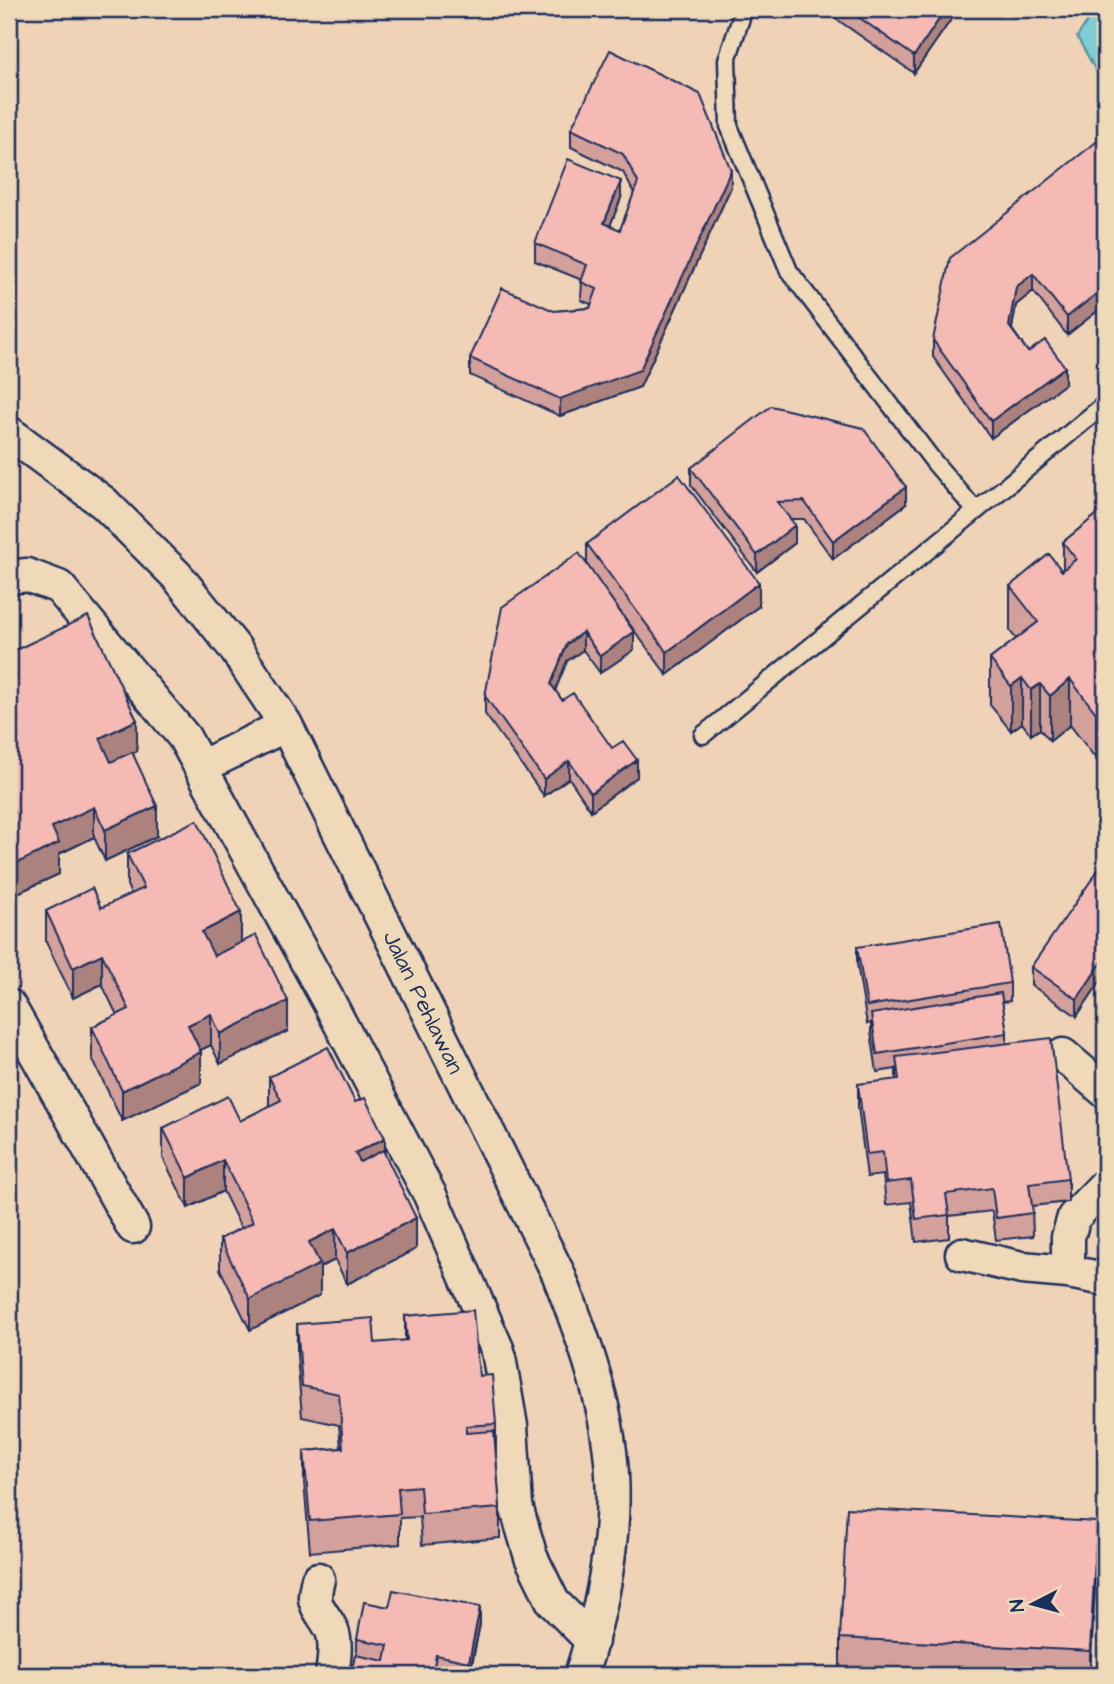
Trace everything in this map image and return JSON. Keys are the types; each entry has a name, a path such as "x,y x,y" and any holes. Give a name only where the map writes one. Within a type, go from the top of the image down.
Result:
{"street":[{"name":"Jalan Pehlawan","path":"9,433 104,503 177,576 234,647 286,725 558,1272 584,1342 604,1414 612,1474 611,1535 604,1588 581,1675"},
{"path":"9,577 27,575 60,587 184,737 201,767 330,1004 435,1207 498,1351 511,1426 516,1506 531,1557 553,1602 592,1641"},
{"path":"201,767 286,725"},
{"path":"9,1006 132,1227"},
{"path":"1063,1055 1105,1091"},
{"path":"1068,1272 1068,1237 1074,1217 1105,1185"},
{"path":"962,1254 1022,1268 1105,1279"},
{"path":"318,1579 314,1598 333,1633 335,1656 332,1675"}],"lane":[{"path":"744,9 727,60 729,126 789,271 934,462 976,511"},
{"path":"703,735 1105,404"}],"water":[{"path":"1095,9 1105,9 1105,69 1099,76 1077,37"}],"building":[{"path":"847,9 946,9 914,56"},
{"path":"610,50 700,94 731,170 640,370 560,399 470,358 502,288 554,311 590,308 597,289 581,282 587,265 535,243 568,159 621,181 604,223 620,230 638,182 623,154 571,129"},
{"path":"1105,135 1105,287 1067,317 1033,274 1016,287 1009,326 1028,352 1045,340 1065,367 991,421 933,340 950,258"},
{"path":"771,406 863,428 906,487 833,541 804,501 777,502 795,525 757,555 691,468"},
{"path":"679,475 759,583 667,652 587,544"},
{"path":"1105,508 1105,707 1096,713 1070,679 1050,696 1040,684 1031,690 1022,678 1011,686 990,659 1038,622 1010,586 1049,554 1062,571 1076,559 1063,542"},
{"path":"579,553 634,632 600,656 583,632 567,644 551,684 562,700 573,693 612,748 623,741 637,760 591,793 569,761 544,779 485,696 502,607"},
{"path":"88,616 137,720 100,738 111,762 132,752 157,806 105,830 94,807 52,827 59,843 9,867 9,814 14,812 9,802 9,681 16,677 9,661 9,653"},
{"path":"197,820 241,912 202,932 214,956 256,935 288,1001 220,1034 211,1014 188,1025 201,1052 122,1091 92,1027 129,1009 102,954 73,968 46,911 92,888 101,908 144,888 127,854"},
{"path":"1101,866 1105,869 1105,957 1077,999 1031,967"},
{"path":"1001,924 1010,983 867,1006 857,947"},
{"path":"1001,993 1007,1033 877,1054 871,1014"},
{"path":"1051,1038 1068,1179 1029,1184 1033,1213 996,1218 992,1188 946,1194 949,1215 916,1219 911,1180 886,1183 883,1152 867,1154 858,1084 899,1079 896,1057"},
{"path":"328,1047 355,1102 365,1098 385,1138 355,1153 360,1162 383,1150 416,1218 347,1253 335,1229 309,1242 320,1264 250,1299 220,1239 253,1222 223,1160 188,1178 163,1128 228,1096 240,1121 281,1100 269,1077"},
{"path":"473,1310 479,1376 492,1375 496,1424 466,1426 466,1433 494,1431 500,1508 422,1514 420,1486 398,1488 400,1514 310,1521 304,1451 343,1448 339,1394 302,1386 297,1324 373,1318 375,1343 407,1340 405,1316"},
{"path":"847,1508 1097,1522 1090,1651 840,1638"},
{"path":"393,1590 480,1607 469,1662 436,1655 434,1667 466,1675 351,1675 355,1655 385,1661 388,1645 357,1639 364,1602 389,1607"}]}
